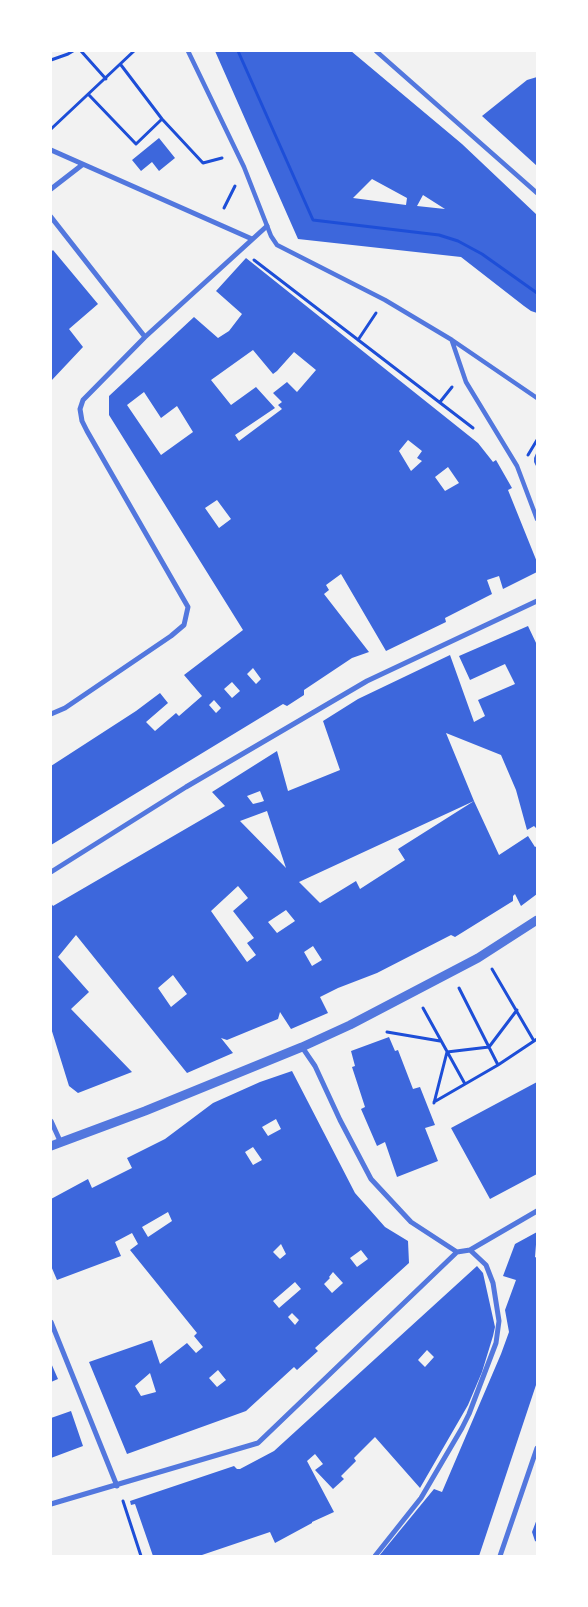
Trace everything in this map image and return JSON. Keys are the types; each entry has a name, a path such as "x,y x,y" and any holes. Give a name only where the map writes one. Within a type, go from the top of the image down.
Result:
{"street":[{"path":"188,51 237,153 267,226 277,245 385,300 452,340 537,398"},
{"path":"376,51 537,193"},
{"path":"51,150 252,239"},
{"path":"51,189 82,164"},
{"path":"51,217 145,337"},
{"path":"51,714 66,708 171,636 184,625 188,607 87,431 82,421 80,409 83,400 145,337 267,226"},
{"path":"452,340 466,382 517,466 537,519"},
{"path":"51,872 186,787 367,682 537,601"},
{"path":"51,1146 302,1048 350,1026 478,958 537,920"},
{"path":"302,1048 315,1066 340,1120 371,1179 411,1222 457,1252"},
{"path":"51,1121 61,1143"},
{"path":"51,1504 258,1443 457,1252 470,1250 537,1211"},
{"path":"375,1556 421,1498 462,1428 496,1342 499,1321 493,1283 486,1265 470,1250"},
{"path":"51,1322 117,1486"},
{"path":"501,1555 537,1448"}],"path":[{"path":"51,60 73,51"},
{"path":"81,51 106,79"},
{"path":"52,130 134,51"},
{"path":"238,51 313,220 439,235 458,241 482,254 537,292"},
{"path":"121,65 162,119 203,164 237,153"},
{"path":"89,95 136,144 162,119"},
{"path":"250,256 479,432"},
{"path":"358,340 385,300"},
{"path":"447,1052 434,1103 498,1065 535,1040 492,968"},
{"path":"459,987 498,1065"},
{"path":"423,1008 465,1084"},
{"path":"447,1052 489,1047 516,1010"},
{"path":"387,1032 441,1041"},
{"path":"123,1500 141,1556"}],"building":[{"path":"215,51 351,51 462,144 537,215 537,313 524,306 461,257 298,239","holes":["372,179 407,198 406,205 353,198","423,195 445,209 417,206"]},
{"path":"537,77 537,166 482,116 527,80"},
{"path":"159,138 175,158 159,171 152,162 141,171 132,160"},
{"path":"53,250 98,304 69,329 83,347 51,381 51,252"},
{"path":"246,258 478,443 493,462 496,460 512,488 508,490 537,562 537,572 503,589 499,576 487,580 492,594 445,618 446,622 386,651 341,574 326,585 329,590 324,594 369,652 352,658 304,690 304,695 287,706 283,704 51,845 51,766 136,711 160,693 168,703 146,722 155,731 176,713 179,716 202,696 184,675 243,630 109,415 109,396 194,317 218,338 229,331 242,314 216,291","holes":["253,350 273,374 294,352 316,370 297,392 287,382 273,393 282,402 278,405 282,409 239,441 235,435 275,408 256,387 231,405 211,380","144,392 161,418 177,406 193,432 161,455 127,405","408,440 422,451 417,458 422,461 411,471 399,451","448,467 459,483 445,491 435,477","217,500 231,519 219,528 205,508","253,668 261,679 256,684 247,674","232,682 240,691 232,698 224,689","214,700 221,708 216,713 209,705"]},
{"path":"537,451 537,468 534,458"},
{"path":"528,626 537,645 537,829 534,826 527,830 516,790 501,755 446,733 499,855 528,836 535,847 537,846 537,894 521,906 515,894 513,901 455,937 451,935 377,973 320,997 328,1013 291,1029 280,1012 278,1019 227,1040 221,1038 233,1053 187,1073 76,935 58,957 89,992 71,1009 132,1072 78,1093 69,1086 51,1028 51,903 53,906 225,806 212,792 277,751 288,791 340,770 323,721 358,699 450,655 474,722 485,716 478,700 515,684 505,664 470,680 459,656","holes":["260,791 264,801 253,804 247,796","474,801 398,849 405,860 360,889 356,881 320,903 299,882","267,811 286,868 240,821","238,886 248,898 233,911 254,938 247,943 256,955 247,962 211,911","286,910 295,921 277,933 268,922","313,946 322,960 312,966 304,952","173,975 187,994 171,1007 158,988"]},
{"path":"389,1037 395,1051 398,1050 413,1089 420,1087 435,1125 425,1128 438,1161 397,1177 385,1142 377,1146 361,1109 365,1107 352,1067 355,1066 351,1051"},
{"path":"292,1071 355,1193 385,1227 408,1241 409,1263 315,1348 318,1351 297,1370 294,1367 246,1411 127,1454 89,1362 152,1340 160,1364 187,1343 196,1353 203,1347 194,1336 197,1333 130,1250 138,1244 132,1233 115,1242 121,1256 57,1280 51,1266 51,1199 88,1179 92,1188 132,1168 127,1158 165,1139 213,1103 260,1082","holes":["276,1119 281,1129 268,1136 262,1127","253,1147 262,1160 253,1165 245,1152","168,1212 172,1221 148,1237 142,1227","281,1244 286,1254 280,1259 273,1252","361,1250 368,1259 357,1267 350,1258","333,1272 343,1283 332,1293 324,1284","295,1282 301,1289 279,1308 273,1301","292,1313 299,1320 295,1325 288,1317","218,1370 226,1380 217,1387 209,1378","150,1373 156,1392 141,1396 135,1386"]},
{"path":"537,1082 537,1174 490,1199 451,1128"},
{"path":"537,1232 535,1257 537,1258 537,1382 479,1556 379,1556 434,1489 442,1492 509,1332 505,1310 516,1280 503,1276 515,1244"},
{"path":"477,1266 483,1273 495,1327 493,1336 482,1372 468,1405 420,1488 375,1437 354,1458 356,1461 341,1476 344,1479 333,1489 315,1470 323,1464 315,1454 307,1461 334,1512 275,1543 270,1532 199,1556 153,1556 135,1504 131,1505 130,1501 234,1466 240,1469 274,1451","holes":["427,1350 434,1357 425,1367 418,1360"]},
{"path":"51,1363 58,1379 51,1382"},
{"path":"71,1411 83,1446 51,1458 51,1418"},
{"path":"537,1519 537,1542 532,1532"}]}
